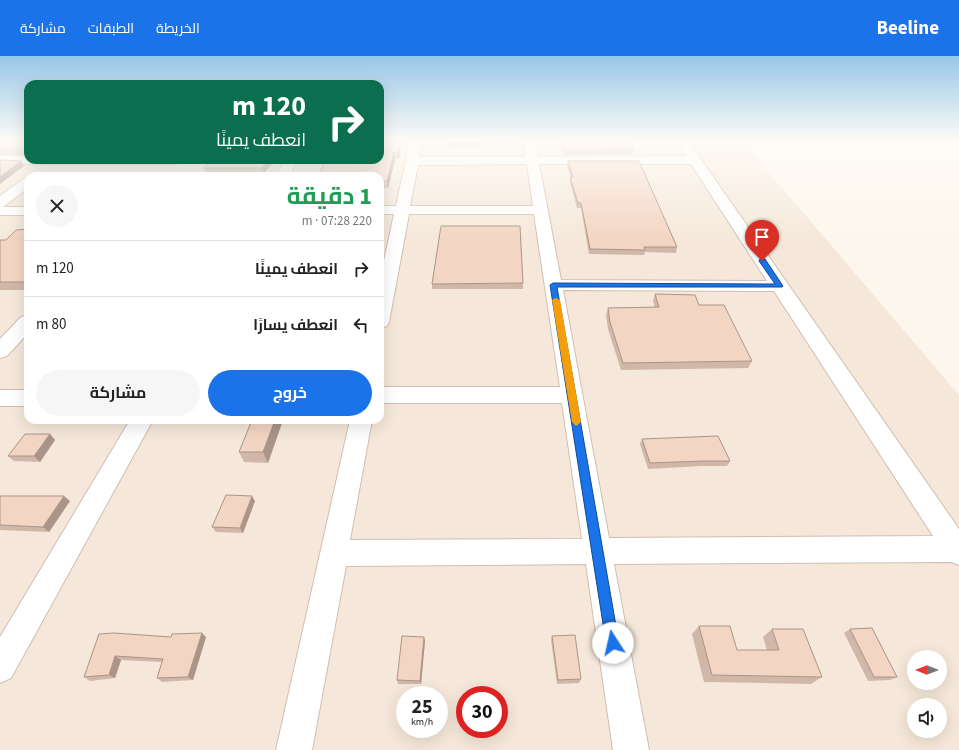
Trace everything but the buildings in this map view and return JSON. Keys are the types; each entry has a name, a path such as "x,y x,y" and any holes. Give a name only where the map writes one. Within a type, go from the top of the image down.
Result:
{"street":[{"path":"384,302 409,173"},
{"path":"535,173 631,750"},
{"path":"703,173 958,551"},
{"path":"0,203 24,185"},
{"path":"384,210 541,210"},
{"path":"0,212 24,211"},
{"path":"553,285 780,286"},
{"path":"0,351 24,325"},
{"path":"384,396 572,396"},
{"path":"0,398 24,398"},
{"path":"0,667 140,424"},
{"path":"294,750 360,424"},
{"path":"334,553 958,551"}],"shaded area":[{"path":"0,173 24,173 24,424 384,424 384,173 770,173 959,395 959,750 0,750"}],"slow traffic":[{"path":"556,300 576,422"}],"route":[{"path":"613,643 553,285 780,286 762,261"}]}
